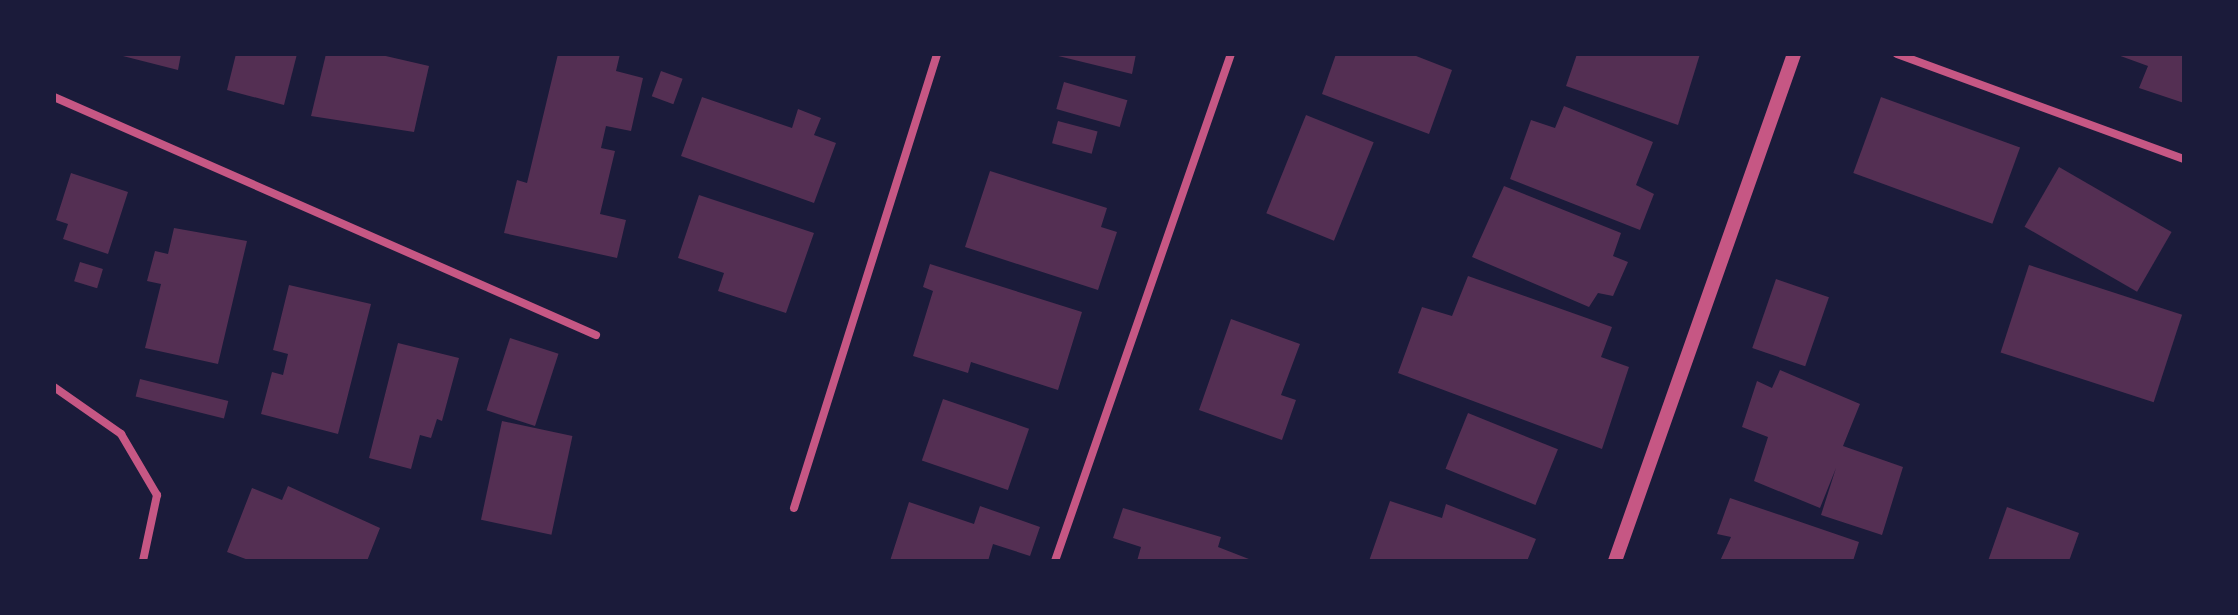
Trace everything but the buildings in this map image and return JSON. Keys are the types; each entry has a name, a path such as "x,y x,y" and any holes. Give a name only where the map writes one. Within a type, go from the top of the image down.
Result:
{"street":[{"path":"794,508 937,54"},
{"path":"1055,561 1231,54"},
{"path":"1615,561 1794,54"},
{"path":"1897,54 2184,159"},
{"path":"54,97 596,335"},
{"path":"54,387 121,434 157,495 143,561"}]}
